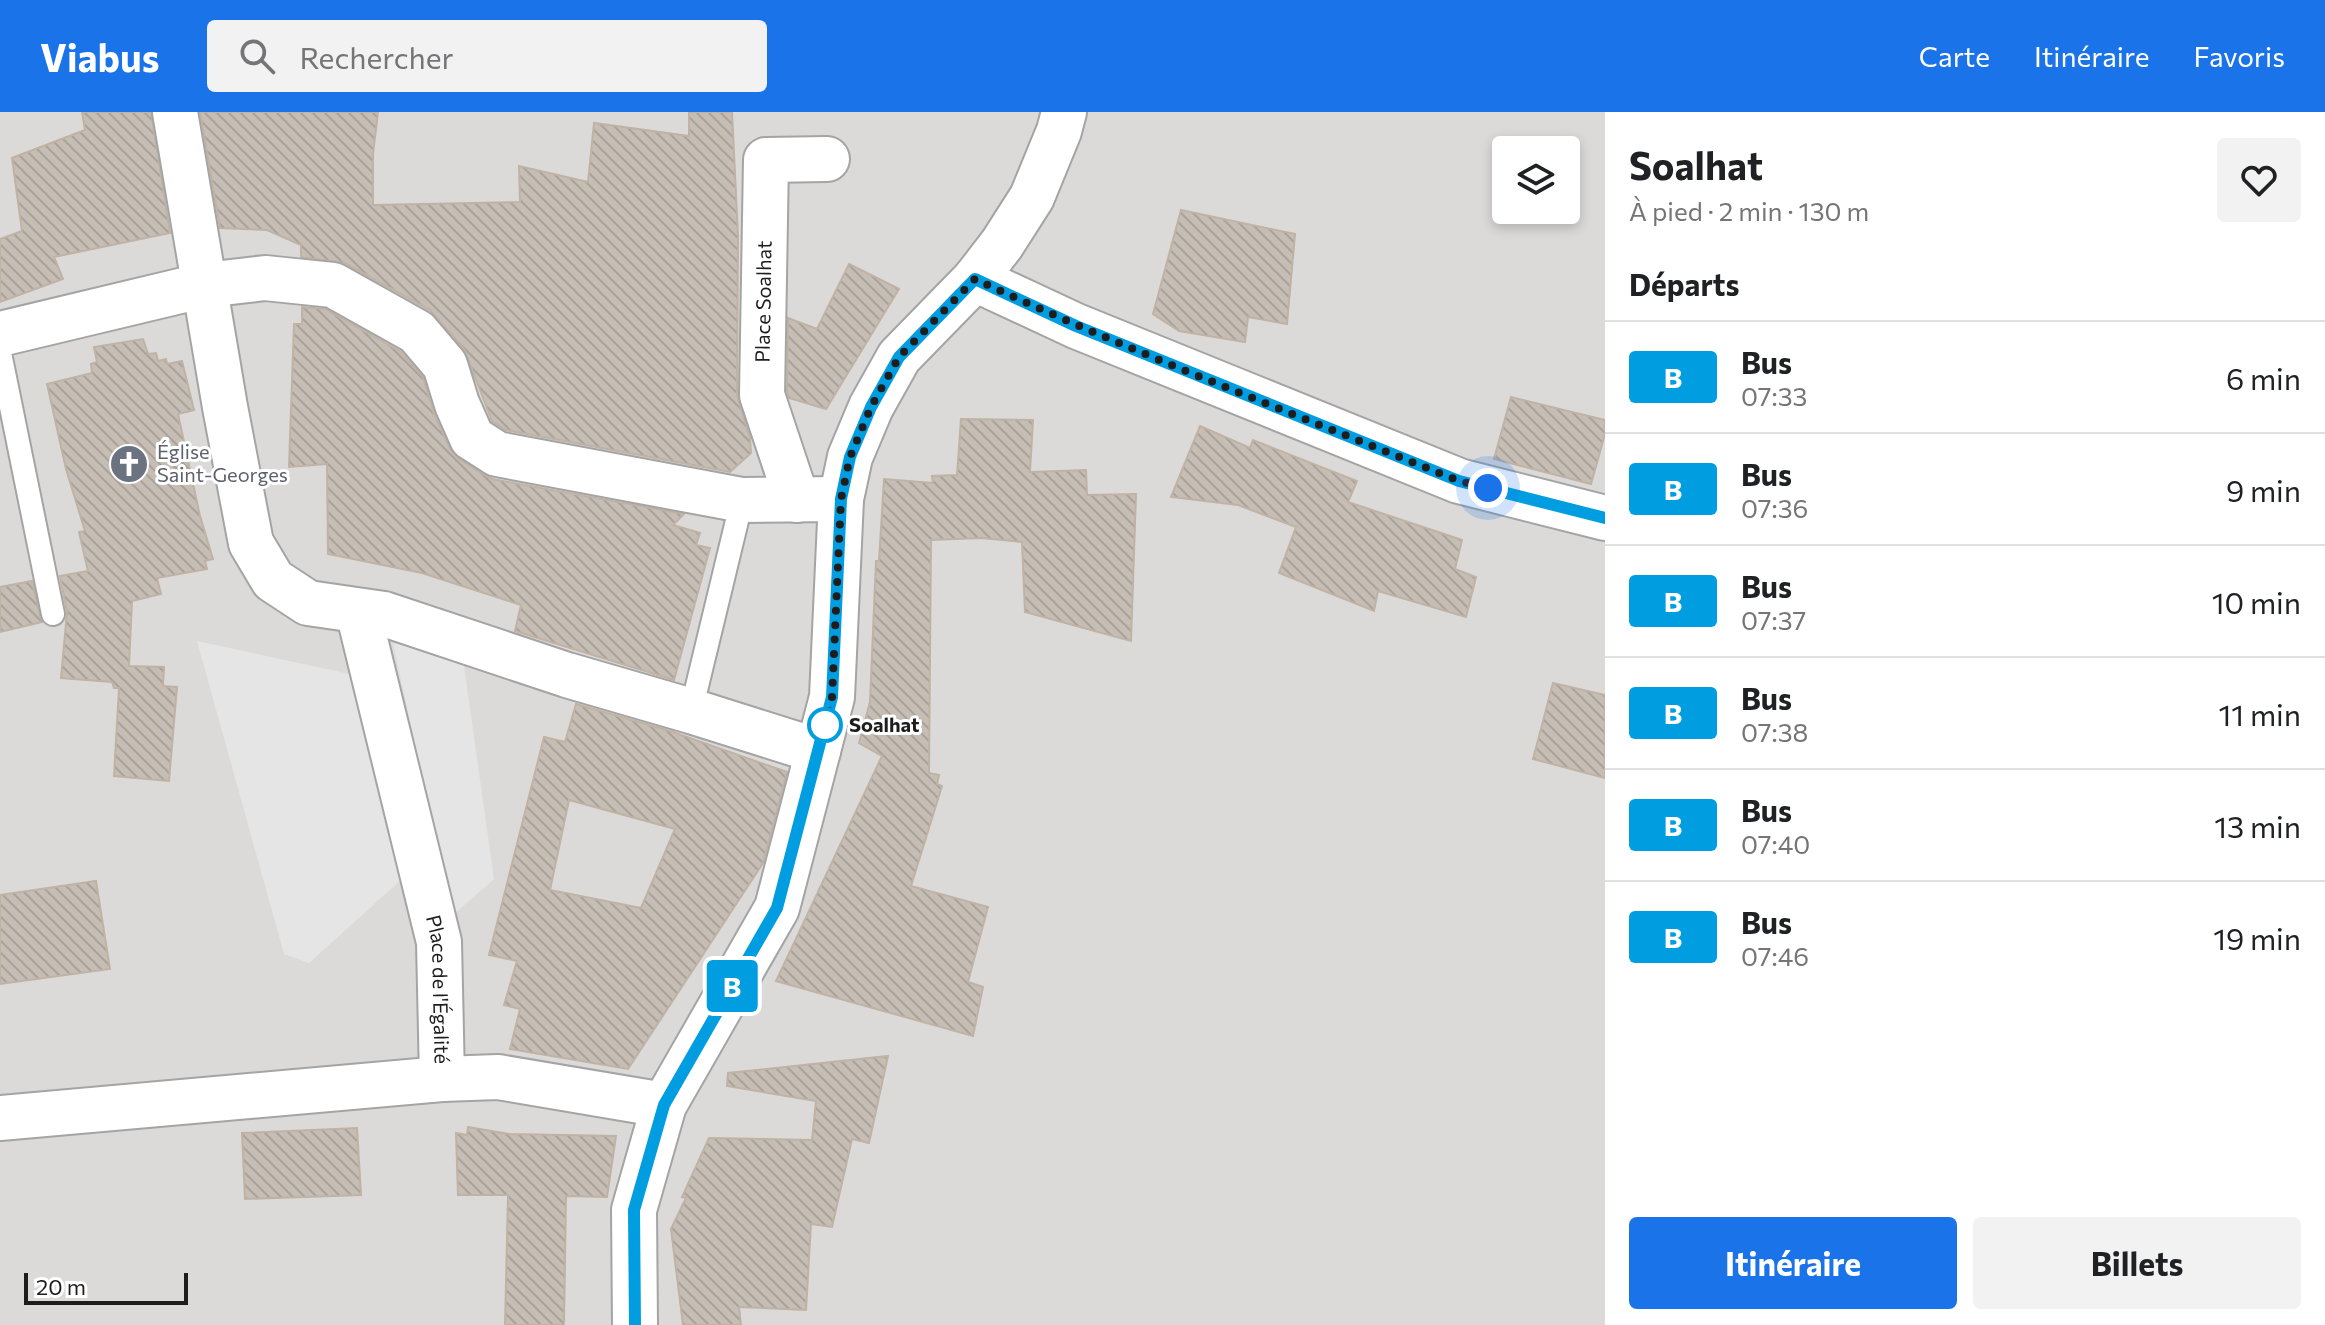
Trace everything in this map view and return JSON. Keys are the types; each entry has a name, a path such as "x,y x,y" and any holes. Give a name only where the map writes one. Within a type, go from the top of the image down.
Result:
{"street":[{"path":"175,112 251,543 273,580 308,603 384,614 567,675 818,751"},
{"path":"635,1325 634,1210 664,1105 777,908 832,697 841,499 850,457 899,357 975,279 1032,197 1064,112"},
{"name":"Place Soalhat","path":"797,500 762,395 766,160 827,159"},
{"path":"0,334 205,285 265,278 333,285 417,332 445,365 472,438 497,454 742,500 841,499"},
{"path":"975,279 1076,326 1459,481 1605,518"},
{"name":"Place de l'Égalité","path":"0,1118 442,1079 439,942 358,611"},
{"path":"442,1079 498,1077 664,1105"}],"lane":[{"path":"0,353 53,614"},
{"path":"691,711 742,500"}],"shaded area":[{"path":"0,112 1605,112 1605,1325 0,1325"},
{"path":"197,641 354,675 402,879 309,963 284,954"},
{"path":"393,643 463,659 494,879 452,916"}],"building":[{"path":"82,112 151,112 170,233 54,257 63,279 0,302 0,239 22,231 12,158 85,130"},
{"path":"200,112 378,112 373,154 373,205 520,202 519,166 588,182 594,123 689,136 689,112 732,112 738,236 737,395 750,438 751,453 730,472 506,430 492,421 464,349 430,310 345,263 301,257 301,245 267,230 220,228"},
{"path":"1181,210 1295,234 1287,324 1248,317 1245,342 1179,331 1153,314"},
{"path":"849,264 899,289 826,409 789,398 788,318 817,329"},
{"path":"302,307 325,309 401,352 423,377 434,414 450,449 459,459 484,475 684,514 673,525 700,533 696,545 710,548 674,680 515,631 521,605 422,573 328,554 327,464 289,467 294,324 302,324"},
{"path":"143,339 148,354 156,353 158,361 166,359 167,364 182,361 194,410 178,414 200,516 213,559 205,561 207,569 157,578 161,594 132,601 129,666 164,667 163,686 177,687 169,781 114,776 119,688 114,688 112,682 61,678 67,612 60,576 88,571 79,532 85,531 66,469 47,384 92,373 91,364 97,362 94,347"},
{"path":"1511,397 1605,420 1605,434 1591,484 1494,459"},
{"path":"961,419 1033,420 1030,472 1086,470 1087,495 1136,494 1131,641 1025,612 1022,542 981,538 931,540 929,773 939,775 937,784 942,786 911,886 988,907 968,982 983,987 973,1036 776,981 882,756 859,743 870,702 876,561 879,561 884,479 933,483 932,476 957,475"},
{"path":"1200,426 1250,448 1253,440 1357,481 1348,502 1462,540 1455,569 1476,577 1466,617 1378,591 1374,611 1279,573 1296,527 1238,505 1171,497"},
{"path":"32,581 42,622 0,632 0,587"},
{"path":"1553,683 1605,695 1605,778 1533,759"},
{"path":"576,704 670,731 787,772 763,863 628,1069 510,1049 520,1009 504,1005 517,961 489,955 544,737 565,742","holes":["569,800 675,829 641,908 550,890"]},
{"path":"96,881 110,969 0,984 0,895"},
{"path":"888,1056 869,1143 852,1139 832,1227 811,1224 806,1310 739,1307 741,1325 683,1325 671,1229 709,1138 812,1140 816,1101 727,1086 728,1073"},
{"path":"468,1127 509,1134 616,1136 607,1197 566,1196 564,1325 505,1325 508,1195 458,1195 456,1133 467,1135"},
{"path":"357,1128 361,1195 245,1199 242,1133"}],"bus line":[{"name":"B","path":"635,1325 634,1210 664,1105 777,908 832,697 841,499 850,457 871,407 899,357 975,279 1076,326 1459,481 1605,518"}],"place":[{"name":"Église Saint-Georges","path":"129,464"},
{"name":"Soalhat","path":"825,725"}],"route":[{"path":"825,725 832,697 841,499 850,457 871,407 899,357 975,279 1131,349 1459,481 1488,488"}]}
